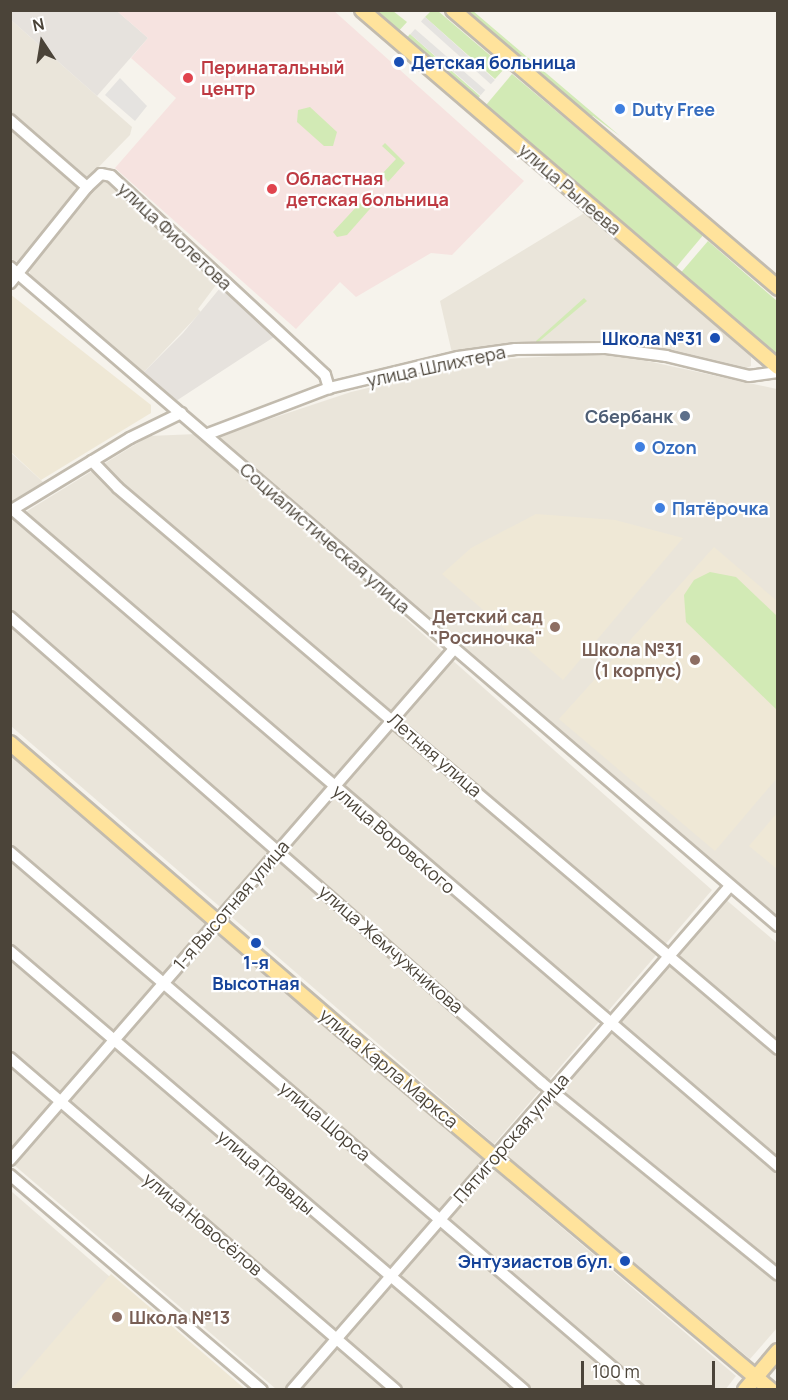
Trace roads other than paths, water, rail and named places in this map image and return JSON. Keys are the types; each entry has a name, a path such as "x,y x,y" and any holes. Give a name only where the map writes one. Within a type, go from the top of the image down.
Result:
{"main road":[{"name":"улица Рылеева","path":"362,10 777,366"},
{"path":"453,10 777,288"},
{"name":"улица Карла Маркса","path":"10,744 217,922 771,1389"},
{"path":"745,1389 777,1350"}],"street":[{"path":"10,120 87,187 15,270 10,284"},
{"name":"улица Фиолетова","path":"87,187 101,174 111,176 325,375 329,388"},
{"name":"Социалистическая улица","path":"15,270 208,434 453,650 777,926"},
{"name":"улица Шлихтера","path":"208,434 329,388 458,357 556,346 666,356 749,376 777,372"},
{"path":"12,511 92,461 181,413"},
{"name":"Летняя улица","path":"92,461 118,488 393,718 777,1049"},
{"name":"улица Воровского","path":"12,511 777,1166"},
{"name":"улица Жемчужникова","path":"10,617 552,1091 777,1275"},
{"name":"1-я Высотная улица","path":"10,1160 453,650"},
{"name":"улица Щорса","path":"10,852 163,984 442,1218 639,1389"},
{"name":"Пятигорская улица","path":"292,1389 730,886"},
{"name":"улица Правды","path":"10,951 115,1039 264,1170 392,1275 524,1389"},
{"name":"улица Новосёлов","path":"10,1058 396,1389"},
{"path":"10,1175 262,1389"}],"place":[{"name":"Детская больница","path":"399,62"},
{"name":"Перинатальный центр","path":"188,78"},
{"name":"Duty Free","path":"620,109"},
{"name":"Областная детская больница","path":"272,189"},
{"name":"Школа №31","path":"715,338"},
{"name":"Сбербанк","path":"685,416"},
{"name":"Ozon","path":"640,447"},
{"name":"Пятёрочка","path":"660,508"},
{"name":"Детский сад \"Росиночка\"","path":"555,627"},
{"name":"Школа №31 (1 корпус)","path":"695,660"},
{"name":"1-я Высотная","path":"256,943"},
{"name":"Энтузиастов бул.","path":"625,1261"},
{"name":"Школа №13","path":"117,1317"}]}
